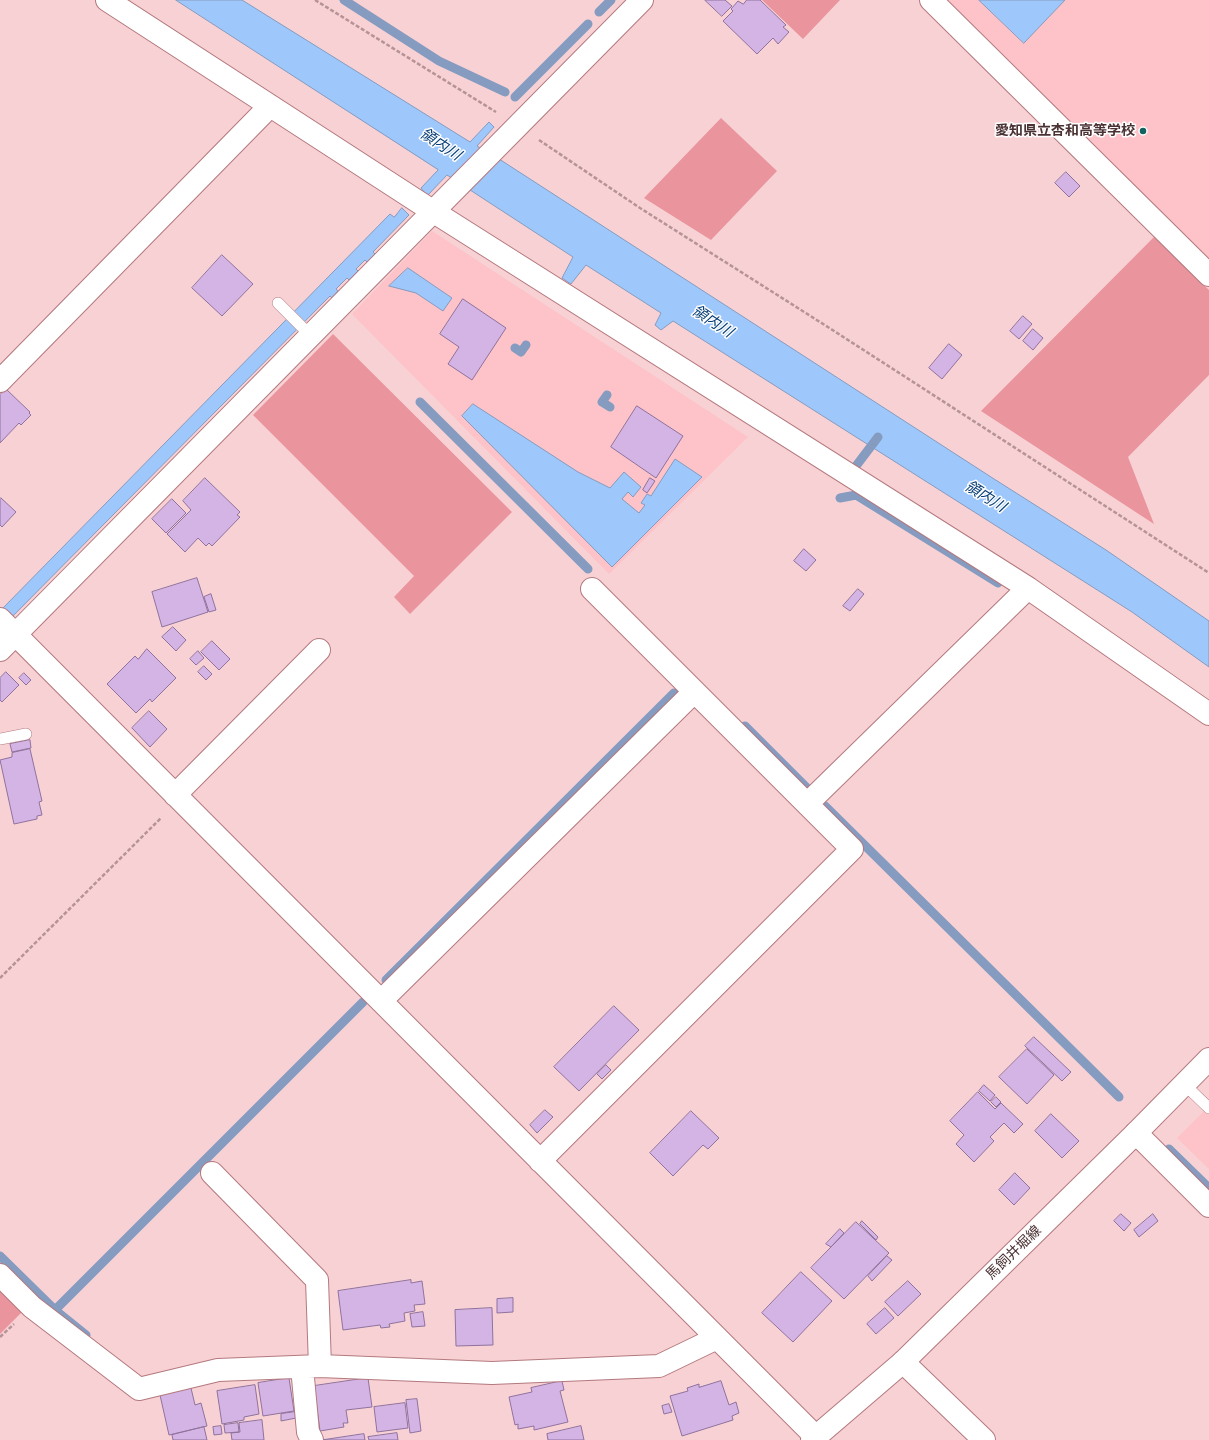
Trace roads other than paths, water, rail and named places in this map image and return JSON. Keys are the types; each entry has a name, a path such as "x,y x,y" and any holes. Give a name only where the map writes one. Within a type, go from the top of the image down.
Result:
{"street":[{"path":"107,0 270,106 1028,588 1209,714"},
{"path":"0,650 9,628 308,332 435,210 642,0"},
{"path":"931,0 1209,275"},
{"path":"0,381 270,106"},
{"path":"807,804 1028,588"},
{"path":"540,1161 852,850 592,589"},
{"path":"9,628 717,1338 814,1438"},
{"path":"177,797 319,650"},
{"path":"381,1002 694,692"},
{"name":"馬飼井堀線","path":"814,1438 903,1362 1136,1133 1209,1059"},
{"path":"1136,1133 1209,1206"},
{"path":"212,1173 317,1280 308,1432 312,1440"},
{"path":"0,1275 32,1307 139,1389 218,1370 311,1367 492,1373 659,1366 717,1338"},
{"path":"903,1362 984,1440"}],"lane":[{"path":"278,302 308,332"},
{"path":"0,739 26,734"},
{"path":"1184,1084 1209,1108"}],"water":[{"name":"領内川","path":"176,0 242,0 470,142 489,122 494,127 477,146 1106,550 1209,621 1209,667 1132,612 673,321 661,330 655,325 661,313 586,265 571,284 562,278 573,257 447,175 427,196 421,188 438,170"},
{"path":"979,0 1065,0 1024,43"},
{"path":"402,208 409,215 373,252 375,254 367,262 365,260 356,269 358,271 349,280 347,278 336,289 338,291 332,298 330,296 0,629 0,611 390,214 394,217"},
{"path":"408,268 452,298 443,311 416,293 389,286"},
{"path":"473,404 578,472 610,488 624,472 641,487 633,497 628,492 622,499 639,513 645,505 641,503 647,494 651,496 675,459 702,477 612,567 462,416"}],"waterway":[{"path":"344,0 439,61 505,92"},
{"path":"599,12 611,0"},
{"path":"515,97 588,24"},
{"path":"515,348 521,352 526,345"},
{"path":"607,395 602,402 610,407"},
{"path":"420,402 588,569"},
{"path":"856,466 878,437"},
{"path":"840,498 856,495 998,583"},
{"path":"386,980 674,693"},
{"path":"745,726 806,787"},
{"path":"825,806 1119,1097"},
{"path":"55,1310 363,1002"},
{"path":"1169,1149 1209,1188"},
{"path":"0,1256 55,1310 86,1335"}],"place":[{"name":"愛知県立杏和高等学校","path":"1143,131"}]}
